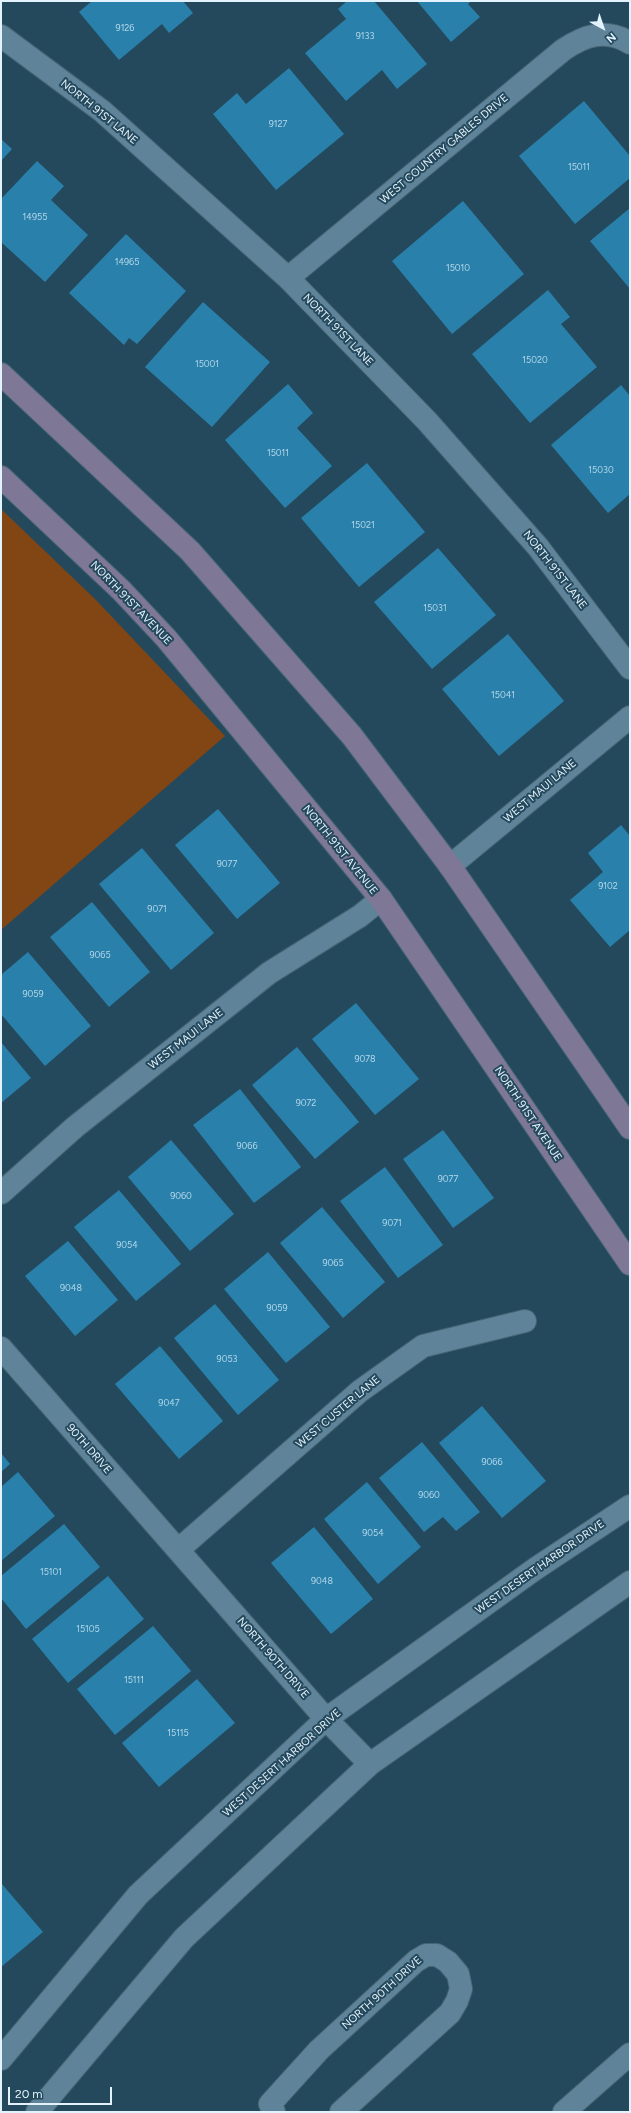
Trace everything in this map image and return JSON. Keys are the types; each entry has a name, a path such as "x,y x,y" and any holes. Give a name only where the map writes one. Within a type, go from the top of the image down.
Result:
{"main road":[{"path":"1,374 190,551 352,736 450,866 630,1128"},
{"name":"NORTH 91ST AVENUE","path":"1,477 115,585 166,638 381,899 630,1264"}],"street":[{"name":"WEST COUNTRY GABLES DRIVE","path":"288,278 563,50 576,41 592,35 608,34 622,39 630,44"},
{"name":"NORTH 91ST LANE","path":"1,36 102,111 288,278 427,421 533,542 630,668"},
{"name":"WEST MAUI LANE","path":"450,866 630,717"},
{"name":"WEST MAUI LANE","path":"1,1193 75,1127 269,973 360,916 381,899"},
{"name":"WEST CUSTER LANE","path":"178,1550 360,1391 423,1346 525,1321"},
{"name":"90TH DRIVE","path":"1,1348 178,1550"},
{"name":"WEST DESERT HARBOR DRIVE","path":"1,2059 138,1895 326,1719 534,1569 630,1506"},
{"name":"NORTH 90TH DRIVE","path":"178,1550 326,1719 370,1764"},
{"path":"37,2112 184,1938 370,1764 630,1582"},
{"name":"NORTH 90TH DRIVE","path":"274,2112 270,2104 319,2050 416,1961 426,1955 437,1955 448,1962 458,1974 461,1989 450,2013 341,2112"},
{"path":"564,2112 630,2054"}],"shaded area":[{"path":"1,509 95,599 225,736 1,930"}],"building":[{"path":"92,1 183,1 193,13 169,33 162,24 119,60 79,12"},
{"path":"347,1 374,1 427,64 397,89 382,70 346,101 305,53 346,19 338,9"},
{"path":"417,1 471,1 468,4 480,17 451,42"},
{"path":"289,68 344,134 276,190 213,114 237,93 246,104"},
{"path":"584,101 630,156 630,178 575,224 519,156"},
{"path":"1,139 12,149 1,161"},
{"path":"37,161 64,186 51,200 88,235 45,282 1,242 1,199"},
{"path":"463,201 524,274 452,334 392,261"},
{"path":"630,208 630,289 590,241"},
{"path":"126,234 186,291 137,344 129,338 124,345 69,293"},
{"path":"548,290 570,317 561,324 597,367 530,423 472,354"},
{"path":"203,302 270,362 212,427 145,367"},
{"path":"288,384 313,413 297,428 332,466 285,508 225,440"},
{"path":"621,385 630,396 630,494 608,513 551,445"},
{"path":"367,463 425,532 359,587 301,518"},
{"path":"438,548 496,615 432,669 374,602"},
{"path":"508,634 564,701 499,756 442,689"},
{"path":"218,809 280,883 237,919 175,845"},
{"path":"621,825 630,836 630,930 610,947 570,900 603,872 588,853"},
{"path":"142,848 214,933 171,970 99,884"},
{"path":"92,902 150,972 109,1007 50,937"},
{"path":"28,952 91,1026 45,1066 1,1014 1,975"},
{"path":"356,1003 419,1079 375,1115 312,1039"},
{"path":"1,1042 31,1078 1,1103"},
{"path":"297,1047 359,1122 315,1159 252,1085"},
{"path":"240,1089 301,1167 254,1203 193,1125"},
{"path":"443,1130 494,1198 453,1228 403,1159"},
{"path":"171,1140 234,1214 190,1251 128,1177"},
{"path":"385,1167 443,1245 398,1278 340,1201"},
{"path":"119,1190 181,1264 136,1301 74,1227"},
{"path":"322,1207 385,1282 343,1318 280,1243"},
{"path":"68,1241 118,1300 75,1336 25,1276"},
{"path":"268,1252 330,1327 286,1363 224,1289"},
{"path":"215,1304 279,1380 238,1415 174,1338"},
{"path":"160,1346 223,1421 179,1459 115,1384"},
{"path":"482,1406 546,1481 502,1518 439,1443"},
{"path":"422,1442 480,1512 456,1531 443,1517 424,1532 379,1478"},
{"path":"1,1453 10,1464 1,1472"},
{"path":"18,1472 55,1516 1,1561 1,1487"},
{"path":"367,1482 421,1547 378,1584 324,1519"},
{"path":"64,1524 100,1567 26,1629 1,1598 1,1576"},
{"path":"314,1527 373,1599 331,1634 271,1563"},
{"path":"108,1576 144,1619 68,1683 32,1639"},
{"path":"153,1626 191,1671 115,1735 77,1689"},
{"path":"197,1679 235,1723 159,1787 122,1743"},
{"path":"1,1883 43,1932 1,1967"}]}
